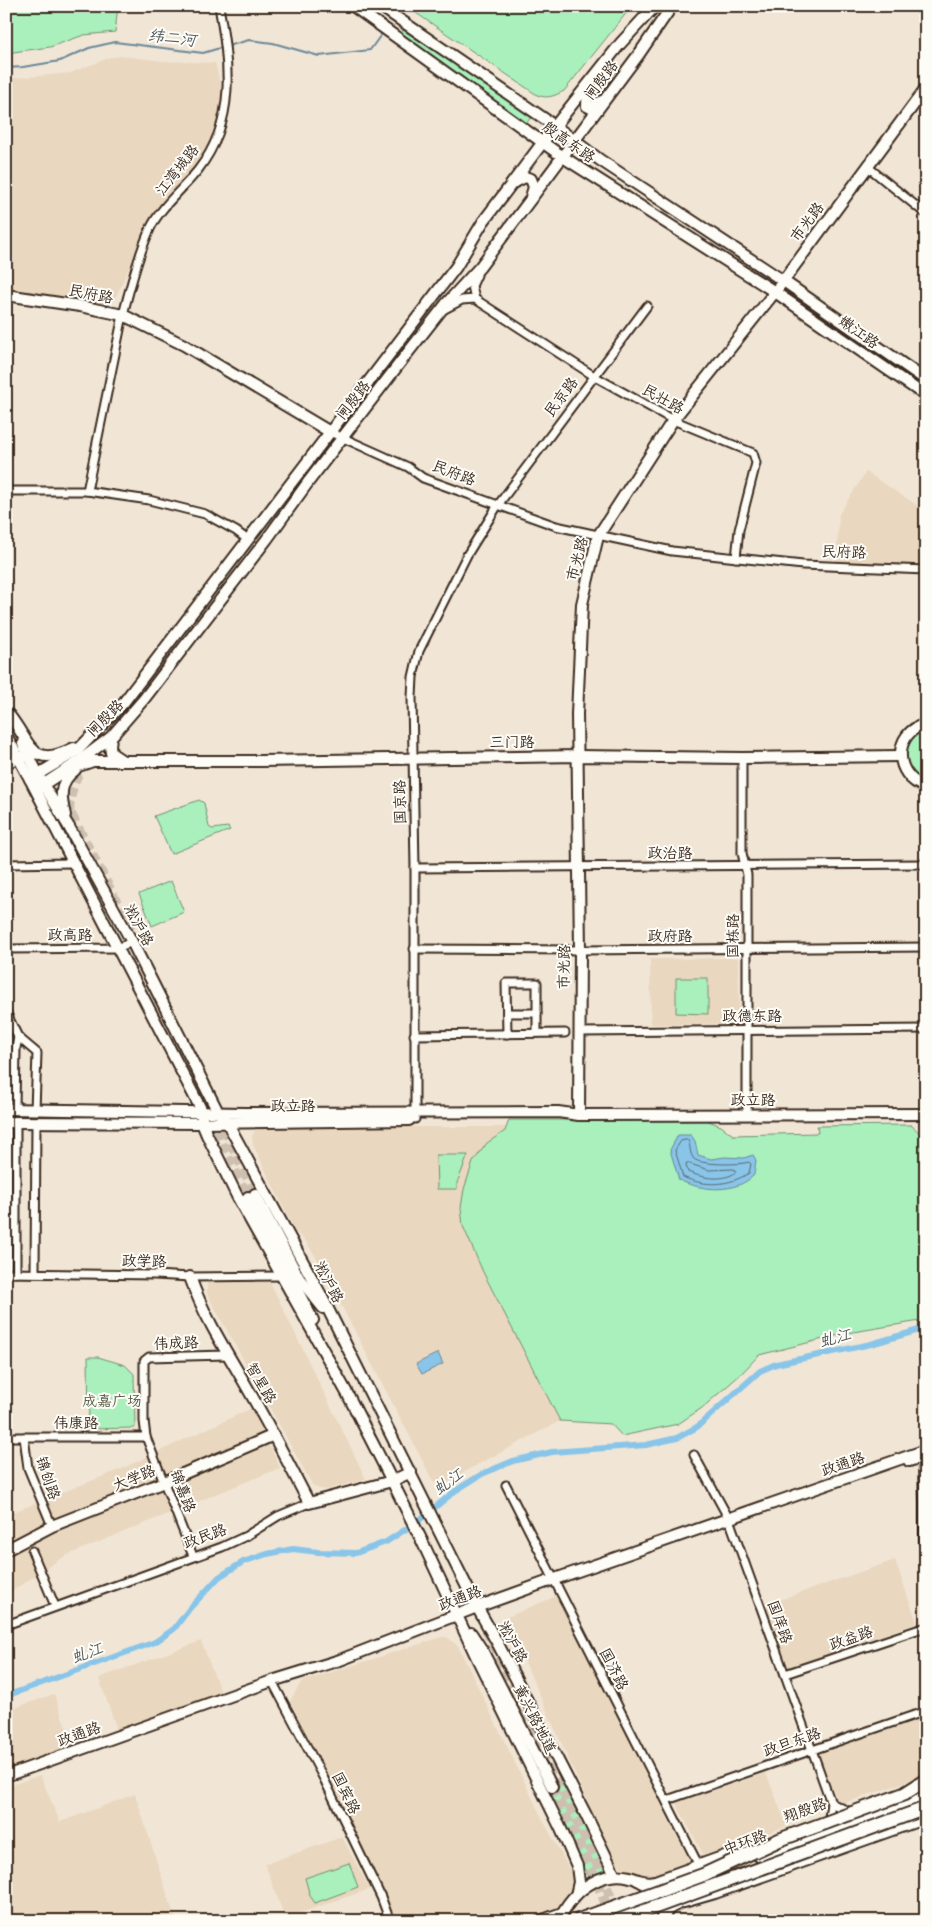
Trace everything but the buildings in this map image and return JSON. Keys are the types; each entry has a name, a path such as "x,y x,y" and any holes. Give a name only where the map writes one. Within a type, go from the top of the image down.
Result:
{"highway":[{"path":"925,1498 926,1542"},
{"path":"701,1870 904,1794 926,1781"},
{"name":"中环路","path":"576,1921 701,1870 926,1794"},
{"name":"中环路","path":"617,1921 926,1810"},
{"path":"708,1888 791,1861 899,1822 926,1818"}],"main road":[{"name":"殷高东路","path":"353,6 563,157 775,292"},
{"name":"闸殷路","path":"34,777 61,762 86,742 124,702 456,267 483,222 555,126 620,44 655,6"},
{"name":"闸殷路","path":"39,787 64,772 97,748 110,737 144,699 267,539 308,480 437,315 480,267 639,54 672,6"},
{"path":"919,6 926,13"},
{"name":"殷高东路","path":"382,8 555,126 600,160 782,280"},
{"path":"588,85 586,103 588,108 597,104 610,93"},
{"name":"市光路","path":"579,1115 580,950 577,714 582,604 598,536 672,420 775,292 782,280 926,88"},
{"path":"512,184 520,178 528,177 531,179 534,187 531,198"},
{"name":"嫩江路","path":"782,280 926,380"},
{"name":"嫩江路","path":"775,292 926,396"},
{"name":"民府路","path":"6,294 123,315 184,345 330,432"},
{"path":"362,389 363,397 366,399 378,392"},
{"path":"292,482 304,471 309,474 308,480"},
{"path":"225,570 151,678 267,539"},
{"path":"8,712 34,752 42,756 48,758 59,756 86,742"},
{"name":"淞沪路","path":"8,712 24,757 72,864 202,1112 202,1123 237,1196 339,1378 392,1481 402,1505 458,1614 476,1656 561,1828 574,1859 579,1882 576,1895"},
{"path":"926,724 914,729 906,737 900,756 908,776 914,782 926,787"},
{"name":"淞沪路","path":"6,735 24,757"},
{"path":"110,737 111,753 124,762"},
{"path":"69,828 62,803 63,783 68,775 97,748"},
{"name":"三门路","path":"64,772 94,761 578,756 742,758 900,756"},
{"path":"6,762 24,757"},
{"name":"淞沪路","path":"39,787 69,828 132,942 218,1112 228,1122 322,1297 477,1607 498,1644 615,1874"},
{"name":"政立路","path":"11,1109 558,1118 579,1115 926,1114"},
{"name":"政立路","path":"11,1122 202,1123 415,1116"},
{"path":"337,1330 299,1278 252,1195 308,1308 339,1378"},
{"name":"智星路","path":"190,1277 198,1298 228,1355 274,1435 309,1503"},
{"name":"大学路","path":"6,1550 52,1526 164,1482 274,1435"},
{"name":"政通路","path":"6,1776 272,1681 340,1660 552,1580 926,1450"},
{"path":"860,1474 869,1474 921,1459 924,1462 925,1498"},
{"name":"政民路","path":"309,1503 392,1481 411,1472"},
{"name":"黄兴路地道","path":"458,1614 482,1650 552,1787"},
{"name":"翔殷路","path":"638,1880 655,1881 701,1870 829,1817 926,1781"},
{"path":"661,1919 670,1908 768,1867 926,1810"},
{"path":"681,1903 715,1893 926,1818"},
{"path":"540,1921 560,1917 576,1895 596,1881 615,1874 638,1880 652,1890 660,1905 661,1919"}],"street":[{"name":"江湾城路","path":"87,491 123,315 130,287 151,227 168,203 208,157 222,121 227,94 228,59 219,6"},
{"path":"868,167 926,214"},
{"path":"437,315 458,302 475,299 472,286 480,267"},
{"name":"民壮路","path":"475,299 594,376 672,420 750,452 755,456 756,463 740,530 736,558"},
{"name":"民京路","path":"498,505 647,306"},
{"name":"民府路","path":"330,432 408,467 423,478 556,526 598,536 672,551 803,566 926,570"},
{"path":"6,491 87,491 149,500 205,514 248,540"},
{"name":"国京路","path":"415,1116 415,868 412,687 419,651 467,555 498,505"},
{"name":"国栋路","path":"742,758 742,853 747,875 747,1115"},
{"path":"6,864 72,864"},
{"name":"政治路","path":"415,868 926,864"},
{"name":"政高路","path":"6,949 117,948 132,942"},
{"name":"政府路","path":"414,949 580,950 926,947"},
{"path":"507,1034 506,983 536,983 537,1033"},
{"path":"6,1012 18,1037 36,1053 36,1110"},
{"path":"507,1013 537,1013"},
{"name":"政德东路","path":"579,1032 926,1029"},
{"path":"414,1035 565,1033"},
{"path":"11,1109 18,1037"},
{"path":"11,1122 16,1273"},
{"path":"36,1122 36,1273"},
{"name":"政学路","path":"6,1273 190,1277 282,1276"},
{"name":"伟成路","path":"146,1437 144,1421 144,1360 146,1358 228,1355"},
{"name":"伟康路","path":"6,1437 146,1437"},
{"name":"锦创路","path":"24,1437 28,1468 52,1526"},
{"name":"锦嘉路","path":"146,1437 193,1556"},
{"name":"国庠路","path":"694,1454 729,1519 831,1803 829,1817"},
{"name":"国济路","path":"506,1485 552,1580 667,1800 701,1870"},
{"name":"政民路","path":"6,1625 236,1542 278,1516 309,1503"},
{"path":"32,1551 55,1606"},
{"name":"政益路","path":"785,1674 926,1627"},
{"name":"国宾路","path":"272,1681 324,1779 381,1897 390,1921"},
{"name":"政旦东路","path":"667,1800 926,1711"},
{"path":"831,1803 848,1811"}],"shaded area":[{"path":"123,56 163,61 215,63 223,94 218,125 211,140 194,168 149,223 114,301 109,305 6,291 6,79 70,73 111,57"},
{"path":"866,472 926,511 926,539 923,556 916,566 836,562 839,514"},
{"path":"738,958 740,1024 651,1024 650,959"},
{"path":"272,1127 506,1127 505,1131 487,1143 463,1226 483,1272 560,1421 471,1468 444,1485 433,1481 316,1257 306,1242 295,1231 253,1145 252,1136 255,1130"},
{"path":"207,1282 270,1282 366,1479 325,1490 317,1488 312,1484 207,1294"},
{"path":"252,1408 280,1468 65,1556 6,1595 6,1515 121,1469"},
{"path":"895,1560 917,1623 788,1668 765,1605"},
{"path":"556,1596 690,1863 657,1876 643,1875 622,1868 614,1860 505,1618"},
{"path":"447,1637 458,1646 542,1818 573,1876 575,1881 573,1894 559,1912 535,1921 394,1921 352,1828 290,1701 301,1682"},
{"path":"201,1641 221,1693 117,1730 99,1678"},
{"path":"54,1694 73,1746 6,1770 6,1711"},
{"path":"926,1717 926,1775 839,1805 819,1754"},
{"path":"766,1773 787,1826 704,1856 676,1803"},
{"path":"40,1775 60,1822 135,1794 176,1921 6,1921 6,1787"},
{"path":"342,1837 370,1889 285,1918 265,1864"}],"green space":[{"path":"6,6 118,6 115,32 84,35 50,47 6,53"},
{"path":"415,6 632,6 564,91 548,97 537,95 413,11"},
{"path":"403,30 532,116 525,125 401,34"},
{"path":"926,728 926,782 911,774 904,750 911,738"},
{"path":"199,800 204,803 209,827 212,829 228,827 230,830 171,854 154,816"},
{"path":"171,881 184,912 152,926 139,894"},
{"path":"676,978 708,978 708,1014 676,1013"},
{"path":"509,1120 706,1120 721,1126 733,1135 818,1133 817,1126 911,1125 921,1134 920,1321 847,1333 759,1355 741,1374 702,1408 678,1424 622,1436 611,1424 560,1421 483,1272 463,1226 461,1208 464,1189 473,1162 487,1143 505,1131"},
{"path":"436,1155 468,1155 457,1183 457,1189 437,1189"},
{"name":"成嘉广场","path":"88,1357 98,1357 125,1365 134,1374 135,1428 89,1429"},
{"path":"564,1781 607,1870 589,1877 548,1789"},
{"path":"349,1863 358,1887 315,1903 310,1896 305,1878"}],"water":[{"path":"678,1135 691,1135 695,1141 698,1155 711,1159 725,1157 744,1158 753,1155 756,1160 754,1175 738,1185 718,1189 697,1187 679,1180 670,1150"},
{"path":"438,1353 443,1364 422,1374 416,1364"}],"waterway":[{"name":"纬二河","path":"396,14 402,6"},
{"name":"纬二河","path":"228,46 249,40 273,43 319,56 370,50 383,32"},
{"name":"纬二河","path":"6,68 60,61 89,48 115,42 203,53 223,47"},
{"name":"虬江","path":"6,1696 155,1642 174,1629 190,1608 219,1577 243,1562 267,1554 293,1549 356,1553 386,1542 417,1522 455,1491 482,1474 513,1461 552,1452 646,1445 677,1438 697,1427 760,1371 776,1364 871,1344 926,1328"}],"tunnel":[{"path":"86,753 120,712"},
{"path":"38,764 72,816 131,930"},
{"path":"71,827 69,811 71,794 83,764"},
{"path":"63,817 69,849"},
{"path":"218,1115 255,1194"},
{"path":"208,1117 248,1197"},
{"path":"486,1629 593,1855 621,1921"},
{"path":"552,1787 588,1861 613,1921"}]}
